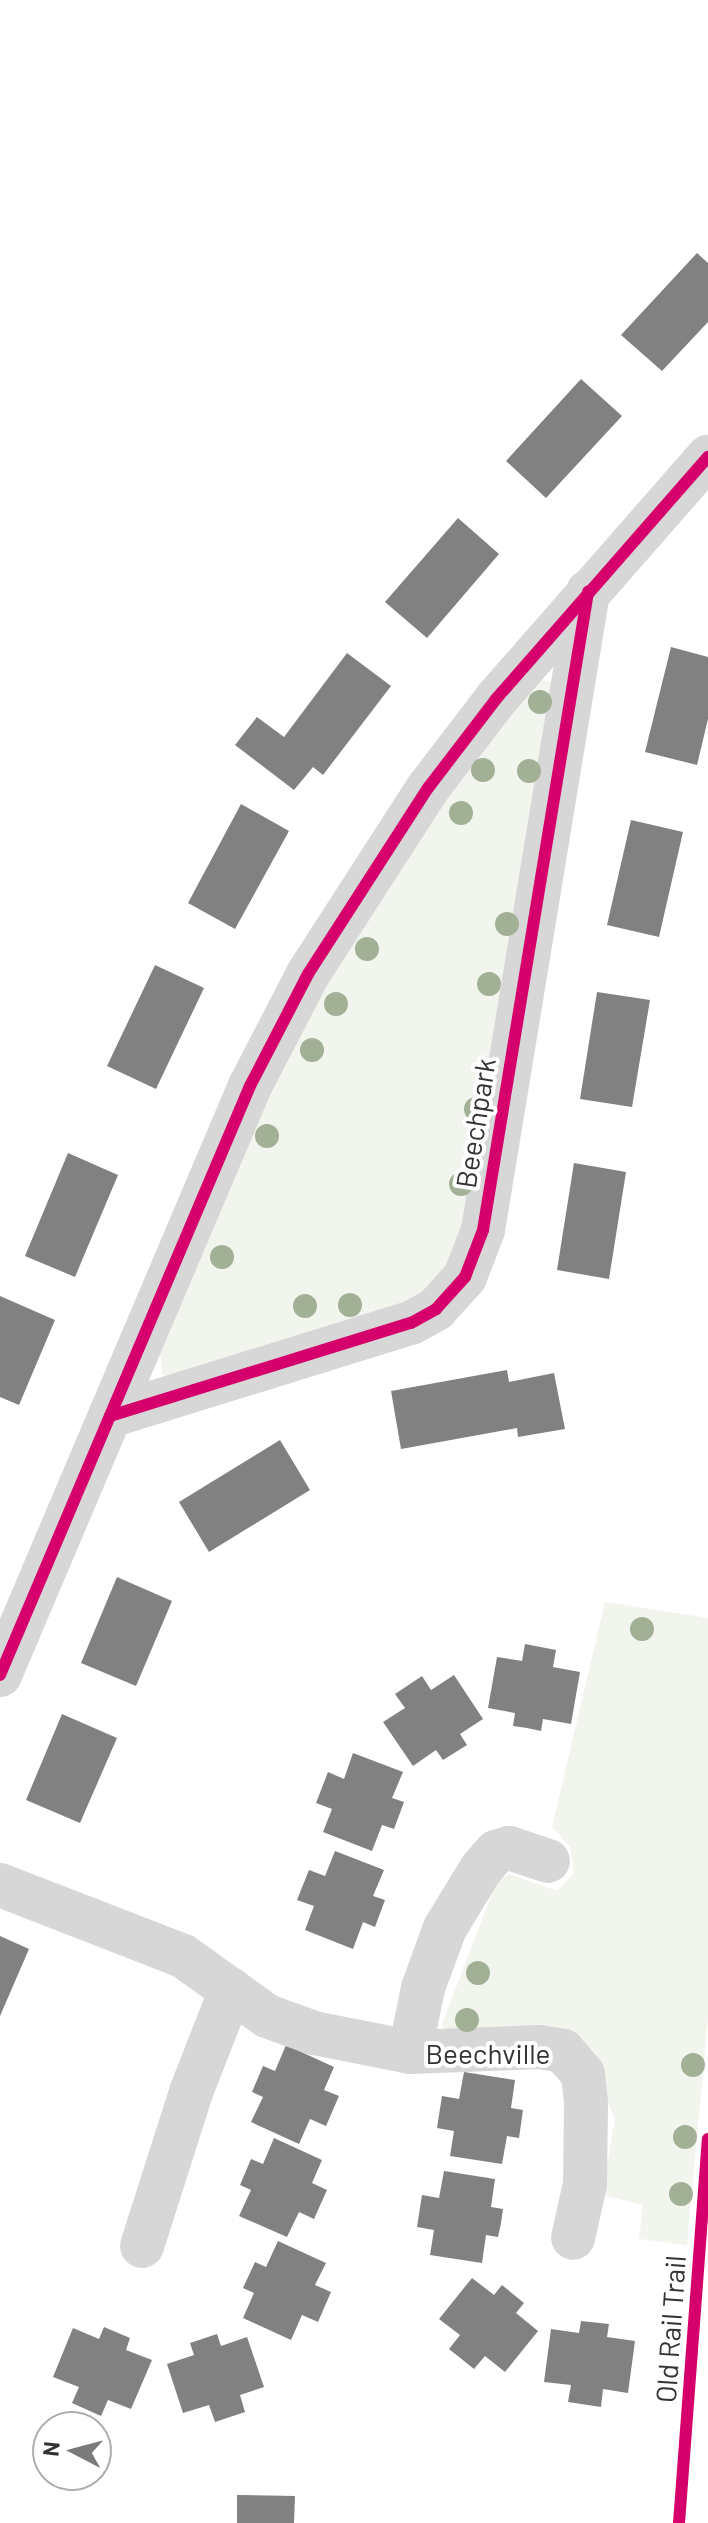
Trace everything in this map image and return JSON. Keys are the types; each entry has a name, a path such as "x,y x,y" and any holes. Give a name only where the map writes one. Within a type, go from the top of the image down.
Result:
{"street":[{"path":"0,1675 268,1046 308,974 428,788 588,592 708,457"},
{"name":"Beechpark","path":"110,1416 411,1323 436,1309 465,1277 483,1230 588,592"},
{"name":"Beechville","path":"410,2052 423,1988 445,1928 481,1869 496,1852 509,1848 548,1861"},
{"name":"Beechville","path":"0,1885 183,1956 267,2016 314,2033 410,2052 539,2047 574,2059 583,2074 587,2141 585,2184 573,2238"},
{"path":"142,2246 191,2092 231,1990"}],"shaded area":[{"path":"539,678 555,684 462,1246 415,1305 168,1380 162,1374 160,1350 282,1063 386,879"},
{"path":"605,1602 708,1618 708,2017 687,2245 639,2239 643,2205 602,2195 615,2119 599,2081 446,2035 442,2024 496,1883 509,1874 557,1891 574,1873 570,1847 552,1827"}],"building":[{"path":"697,253 708,263 708,322 662,371 621,335"},
{"path":"581,379 622,416 546,498 506,461"},
{"path":"458,518 499,554 427,638 385,602"},
{"path":"671,647 708,657 708,719 697,765 645,752"},
{"path":"347,653 391,686 323,775 313,767 294,790 235,745 257,717 284,737"},
{"path":"241,804 289,831 235,929 188,903"},
{"path":"631,820 683,832 659,937 607,925"},
{"path":"155,965 204,988 156,1089 107,1066"},
{"path":"597,992 650,1000 632,1107 580,1099"},
{"path":"68,1153 118,1175 75,1277 25,1256"},
{"path":"574,1163 626,1172 609,1279 557,1270"},
{"path":"0,1296 55,1320 19,1405 0,1397"},
{"path":"507,1370 509,1382 554,1373 565,1429 518,1437 517,1428 401,1449 391,1391"},
{"path":"280,1440 310,1490 209,1552 179,1502"},
{"path":"117,1577 172,1601 136,1686 81,1663"},
{"path":"525,1644 556,1650 553,1667 580,1672 571,1724 543,1719 541,1731 513,1726 515,1713 488,1708 497,1657 522,1661"},
{"path":"454,1675 483,1719 460,1734 467,1745 443,1760 436,1750 413,1766 383,1722 405,1708 395,1694 422,1676 431,1690"},
{"path":"62,1714 117,1738 80,1823 26,1800"},
{"path":"353,1753 403,1772 392,1798 404,1802 394,1829 382,1825 372,1851 323,1832 332,1809 316,1803 328,1772 344,1779"},
{"path":"335,1851 384,1870 373,1896 385,1900 375,1927 363,1922 353,1949 305,1930 314,1906 297,1900 309,1870 325,1876"},
{"path":"0,1936 29,1949 0,2016"},
{"path":"286,2045 334,2067 324,2090 339,2096 326,2126 310,2119 299,2144 251,2122 263,2097 252,2092 263,2066 275,2071"},
{"path":"464,2072 515,2080 511,2108 523,2110 519,2138 507,2136 502,2164 450,2156 454,2131 437,2128 442,2096 459,2099"},
{"path":"274,2138 322,2160 312,2183 327,2190 314,2219 299,2212 287,2237 239,2216 251,2190 240,2185 251,2159 263,2164"},
{"path":"444,2171 495,2179 491,2207 503,2209 501,2223 498,2237 486,2235 482,2263 430,2255 434,2230 417,2227 422,2195 439,2198"},
{"path":"278,2241 326,2263 315,2285 331,2292 318,2322 302,2315 291,2340 243,2318 254,2293 243,2288 255,2262 266,2267"},
{"path":"472,2278 494,2295 502,2285 524,2303 516,2313 538,2331 505,2372 485,2356 474,2369 449,2349 460,2335 439,2319"},
{"path":"581,2321 609,2324 607,2337 635,2341 628,2393 603,2389 601,2407 568,2402 571,2385 544,2382 551,2329 579,2333"},
{"path":"104,2327 130,2338 126,2350 152,2360 131,2409 108,2400 103,2411 90,2411 72,2403 79,2387 53,2377 73,2328 99,2339"},
{"path":"217,2334 221,2346 247,2337 264,2387 240,2395 245,2412 215,2422 209,2405 183,2413 167,2364 194,2355 190,2343"},
{"path":"237,2495 295,2496 294,2523 237,2523"}],"cycle path":[{"path":"0,1675 250,1086 308,974 428,788 496,699 708,457"},
{"path":"110,1416 411,1323 436,1309 465,1277 483,1230 588,592"},
{"name":"Old Rail Trail","path":"679,2523 708,2139"}]}
